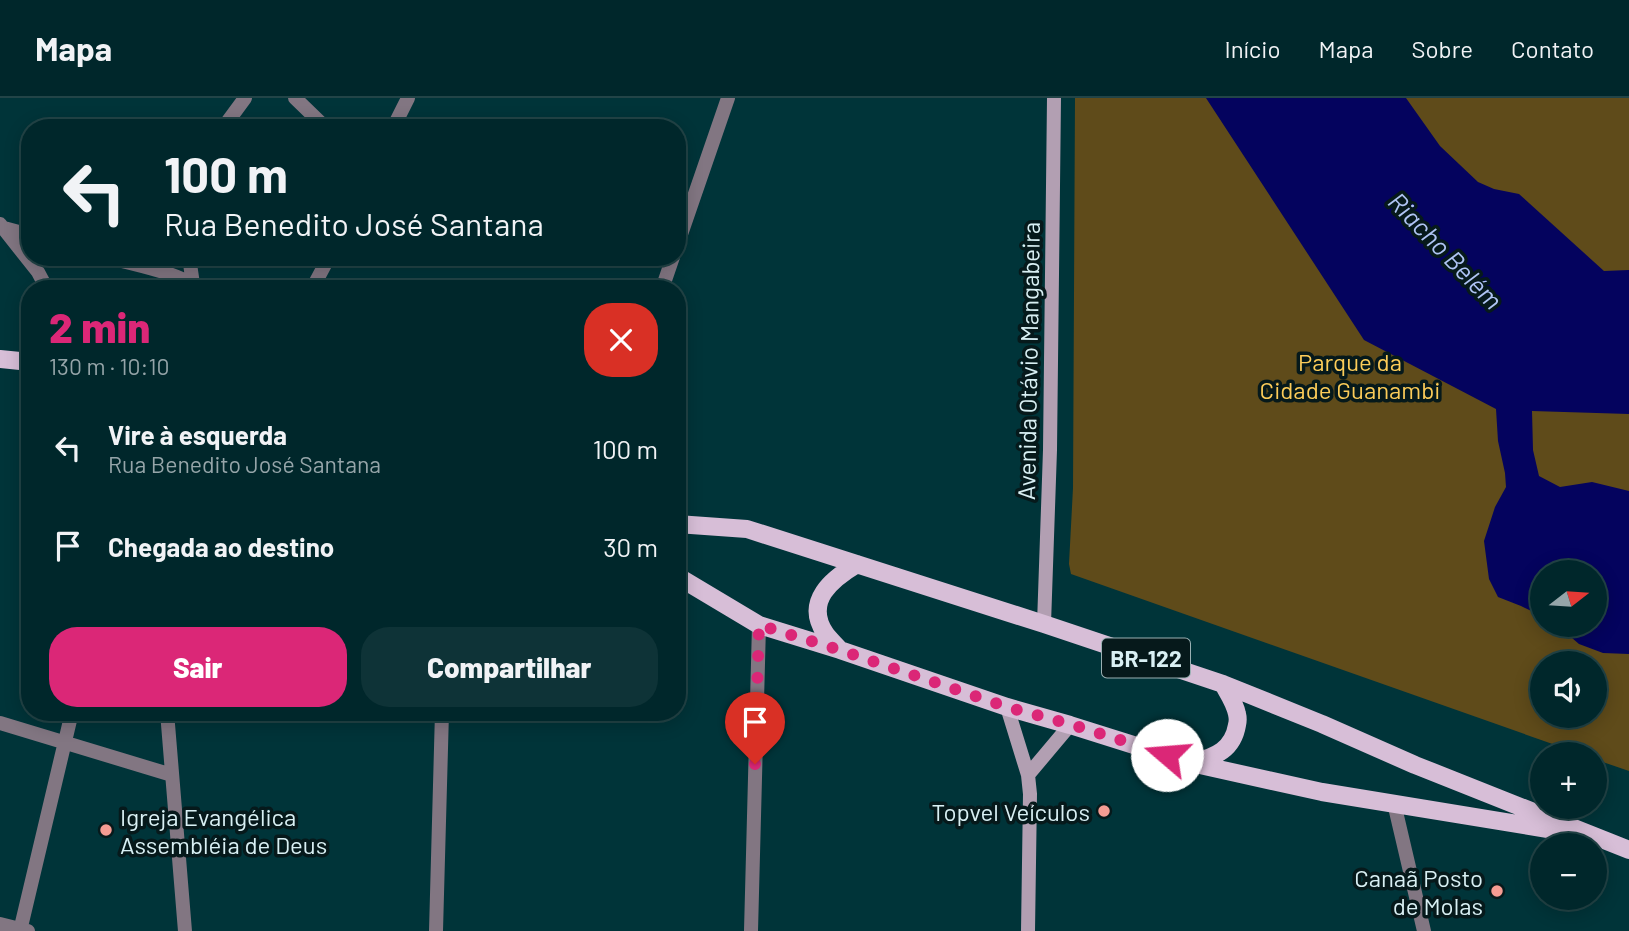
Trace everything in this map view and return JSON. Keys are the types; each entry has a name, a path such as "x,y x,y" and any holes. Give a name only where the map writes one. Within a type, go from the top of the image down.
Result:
{"main road":[{"name":"Avenida Otávio Mangabeira","path":"1044,624 1050,450 1054,98"},
{"path":"0,359 21,361"},
{"name":"BR-122","path":"686,525 747,529 1223,684 1415,765 1587,833"},
{"path":"840,650 818,620 818,604 823,591 857,564"},
{"name":"BR-122","path":"686,581 759,625 1007,707 1191,763 1322,792 1571,833"},
{"path":"1191,763 1213,758 1226,749 1236,734 1238,716 1223,684"},
{"path":"1007,707 1028,775 1030,794 1028,931"},
{"path":"1028,775 1070,724"},
{"name":"BR-122","path":"1607,841 1629,850"}],"street":[{"path":"230,119 245,98"},
{"path":"295,98 317,119"},
{"path":"398,119 408,98"},
{"path":"686,220 728,98"},
{"path":"2,226 21,232"},
{"path":"2,226 21,250"},
{"path":"141,266 183,280"},
{"path":"751,931 759,625"},
{"path":"0,924 23,930 70,721"},
{"path":"168,721 185,931"},
{"path":"436,931 442,721"},
{"path":"0,723 172,775"},
{"path":"1394,803 1424,931"}],"green space":[{"name":"Parque da Cidade Guanambi","path":"1075,98 1629,98 1629,771 1607,763 1607,742 1547,742 1071,574 1069,564 1073,488"}],"water":[{"name":"Riacho Belém","path":"1206,98 1406,98 1440,146 1478,182 1494,189 1519,194 1604,271 1629,270 1629,414 1532,411 1533,450 1539,476 1560,487 1592,482 1629,491 1629,654 1598,651 1579,644 1571,637 1607,637 1607,560 1530,560 1530,610 1498,597 1489,579 1484,541 1495,507 1506,487 1496,409 1364,340"}],"place":[{"name":"Topvel Veículos","path":"1104,811"},
{"name":"Igreja Evangélica Assembléia de Deus","path":"106,830"},
{"name":"Canaã Posto de Molas","path":"1497,891"}],"route":[{"path":"755,764 759,625 1007,707 1167,755"}]}
